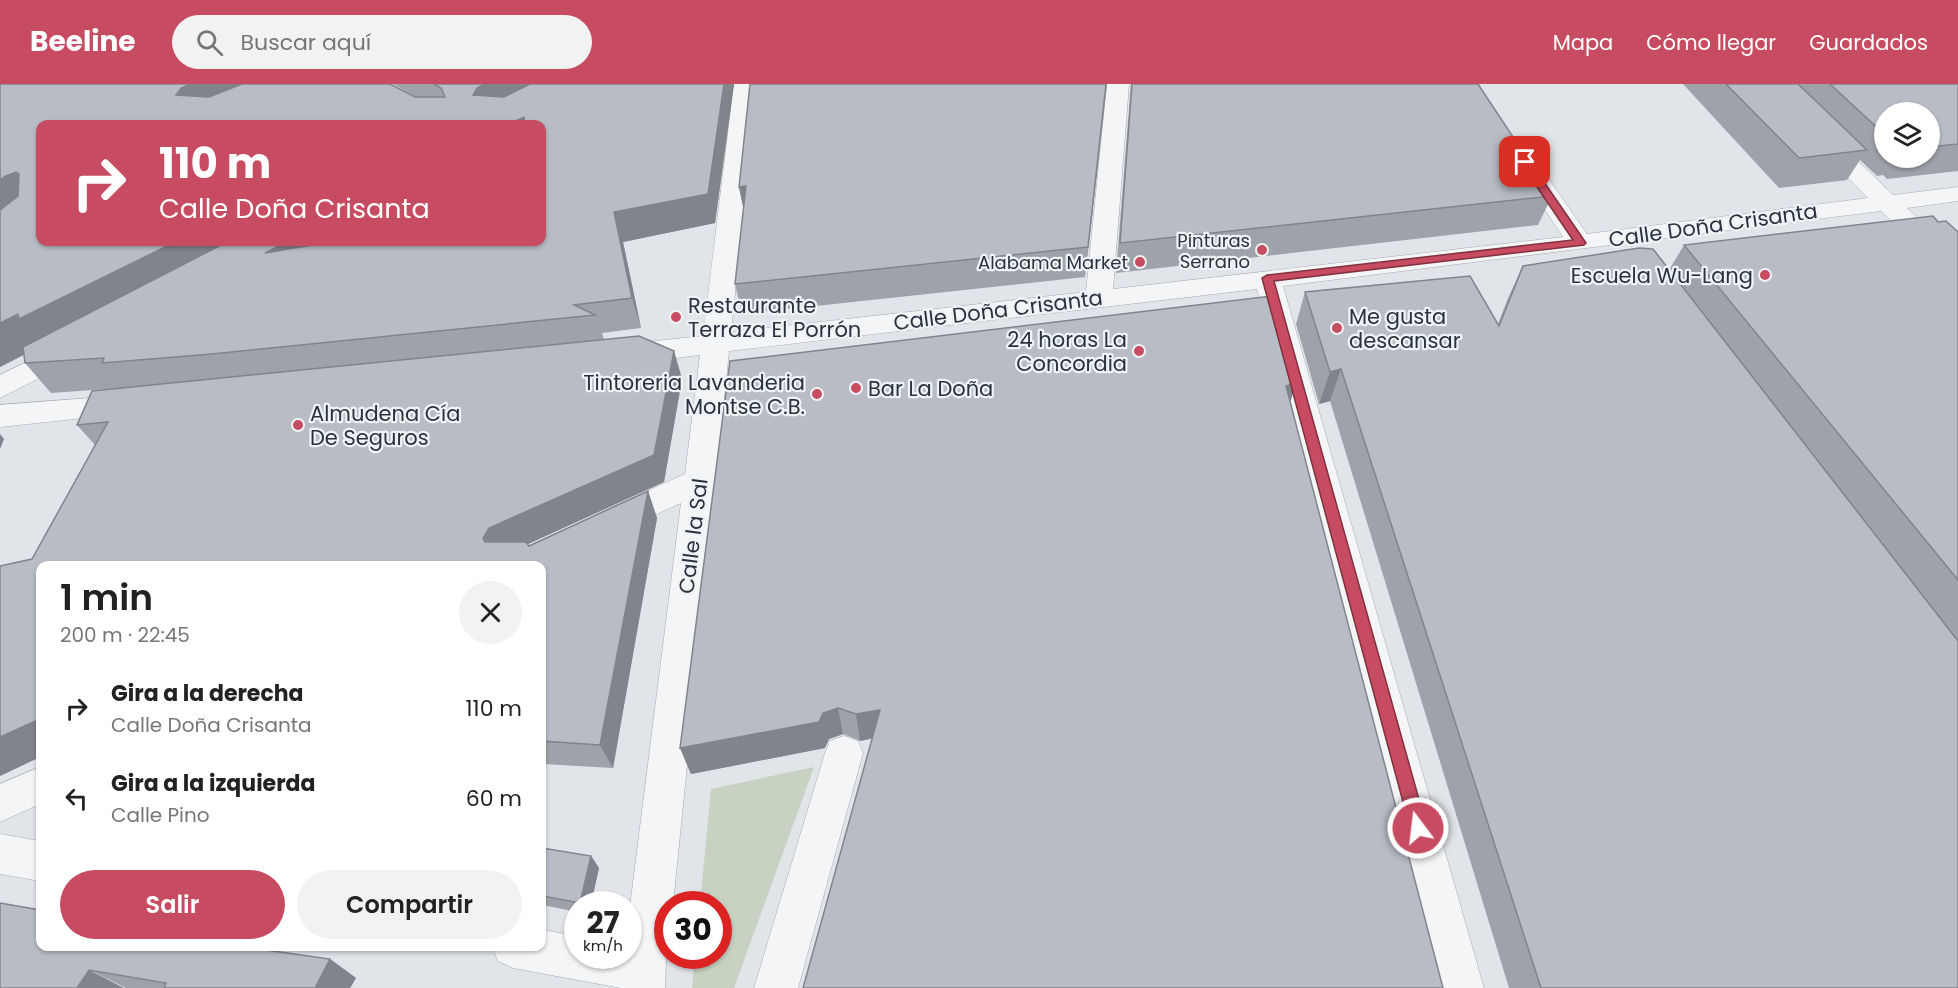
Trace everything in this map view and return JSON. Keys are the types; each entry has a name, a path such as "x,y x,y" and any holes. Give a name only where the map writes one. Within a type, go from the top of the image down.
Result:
{"street":[{"name":"Calle la Sal","path":"644,979 660,807 717,345 745,84"},
{"path":"1099,298 1118,84"},
{"path":"1766,84 1958,272"},
{"path":"1516,148 1580,243"},
{"name":"Calle Doña Crisanta","path":"598,357 717,345 1267,278 1580,243 1958,194"},
{"path":"1618,237 1640,266"},
{"path":"1267,278 1462,988"},
{"path":"0,388 91,339"},
{"path":"0,416 152,403"},
{"path":"589,532 700,481"},
{"path":"776,988 844,753"},
{"path":"0,804 36,787"},
{"path":"0,854 36,860"},
{"path":"533,951 644,979"}],"green space":[{"path":"814,767 734,988 692,988 694,969 732,969 732,891 701,891 711,789"}],"building":[{"path":"0,84 191,84 181,88 176,95 209,97 242,84 390,84 415,97 445,97 441,88 434,84 485,84 477,88 473,95 504,97 530,84 724,84 708,194 614,212 632,298 574,305 595,315 212,354 102,363 104,358 25,363 23,347 219,246 279,246 265,253 307,246 546,246 546,120 524,120 524,117 518,120 36,120 36,246 167,246 19,319 18,314 0,323 0,210 18,196 19,174 16,172 0,180"},
{"path":"750,84 1106,84 1088,247 735,284 746,186 739,187"},
{"path":"1132,84 1478,84 1552,196 1120,243"},
{"path":"1726,84 1798,84 1867,150 1799,158"},
{"path":"1830,84 1958,84 1958,144 1940,146 1940,102 1874,102 1874,125"},
{"path":"1933,216 1938,222 1946,221 1958,232 1958,580 1684,245"},
{"path":"1639,248 1653,249 1958,641 1958,988 1541,988 1341,369 1330,372 1305,292 1470,276 1499,326 1523,266"},
{"path":"1272,296 1296,383 1286,386 1443,988 803,988 880,710 856,714 838,708 823,713 819,722 680,748 730,361"},
{"path":"639,336 674,351 654,455 489,528 483,538 485,542 526,542 529,546 648,491 600,745 546,741 546,561 36,561 36,721 0,737 0,566 32,559 108,422 77,425 92,391"},
{"path":"546,849 591,856 583,891 564,891 564,900 546,897"},
{"path":"0,903 36,909 36,951 273,951 330,959 315,988 164,988 166,983 89,970 77,988 0,988"}],"place":[{"name":"Pinturas Serrano","path":"1262,250"},
{"name":"Alabama Market","path":"1140,262"},
{"name":"Escuela Wu-Lang","path":"1765,275"},
{"name":"Restaurante Terraza El Porrón","path":"676,317"},
{"name":"Me gusta descansar","path":"1337,328"},
{"name":"24 horas La Concordia","path":"1139,351"},
{"name":"Bar La Doña","path":"856,388"},
{"name":"Tintoreria Lavanderia Montse C.B.","path":"817,394"},
{"name":"Almudena Cía De Seguros","path":"298,425"}],"route":[{"path":"1418,828 1267,278 1580,243 1525,162"}]}
